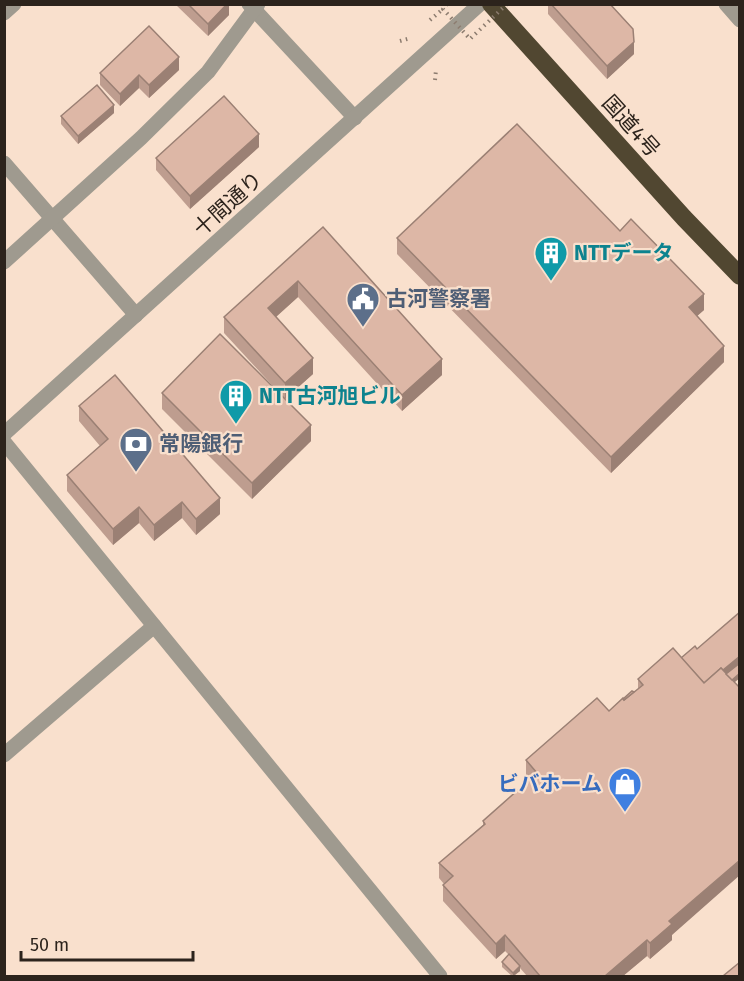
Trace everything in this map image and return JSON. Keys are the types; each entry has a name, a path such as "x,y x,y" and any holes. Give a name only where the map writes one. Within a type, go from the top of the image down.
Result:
{"highway":[{"name":"国道4号","path":"491,4 684,218 740,276"}],"street":[{"path":"4,13 14,4"},
{"name":"十間通り","path":"4,434 480,4"},
{"path":"726,4 740,20"},
{"path":"4,262 141,138 208,72 254,6 355,118"},
{"path":"4,163 136,315"},
{"path":"4,442 440,976"},
{"path":"4,755 154,626"}],"path":[{"path":"447,4 443,9 470,39 507,4"},
{"path":"400,40 410,40"},
{"path":"435,80 436,69"}],"building":[{"path":"188,4 227,4 208,24"},
{"path":"551,4 610,4 633,29 634,42 607,66"},
{"path":"149,26 179,57 149,85 139,75 120,94 100,73"},
{"path":"97,85 114,105 78,136 61,116"},
{"path":"224,96 259,134 190,196 156,158"},
{"name":"NTTデータ","path":"517,124 620,231 631,219 704,294 689,307 724,346 611,457 397,238"},
{"name":"古河警察署","path":"323,227 442,359 402,395 298,281 268,308 313,358 285,383 224,317"},
{"name":"NTT古河旭ビル","path":"220,334 311,425 252,483 162,393"},
{"name":"常陽銀行","path":"115,375 220,498 196,519 182,502 154,525 139,507 113,529 67,475 108,439 79,406"},
{"path":"740,612 740,656 723,670 721,668 704,683 681,658 695,646 697,649"},
{"name":"ビバホーム","path":"673,648 704,683 721,668 740,688 740,860 669,921 672,924 650,943 647,940 605,976 540,976 505,935 496,944 443,885 453,876 439,863 485,824 483,821 537,773 526,760 597,698 609,711 623,698 624,700 643,685 638,679"},
{"path":"740,663 740,673 732,680 726,674"},
{"path":"509,954 520,966 513,973 502,962"},
{"path":"740,962 740,976 723,976"}],"place":[{"name":"NTTデータ","path":"551,282"},
{"name":"古河警察署","path":"363,328"},
{"name":"NTT古河旭ビル","path":"236,425"},
{"name":"常陽銀行","path":"136,473"},
{"name":"ビバホーム","path":"625,813"}]}
